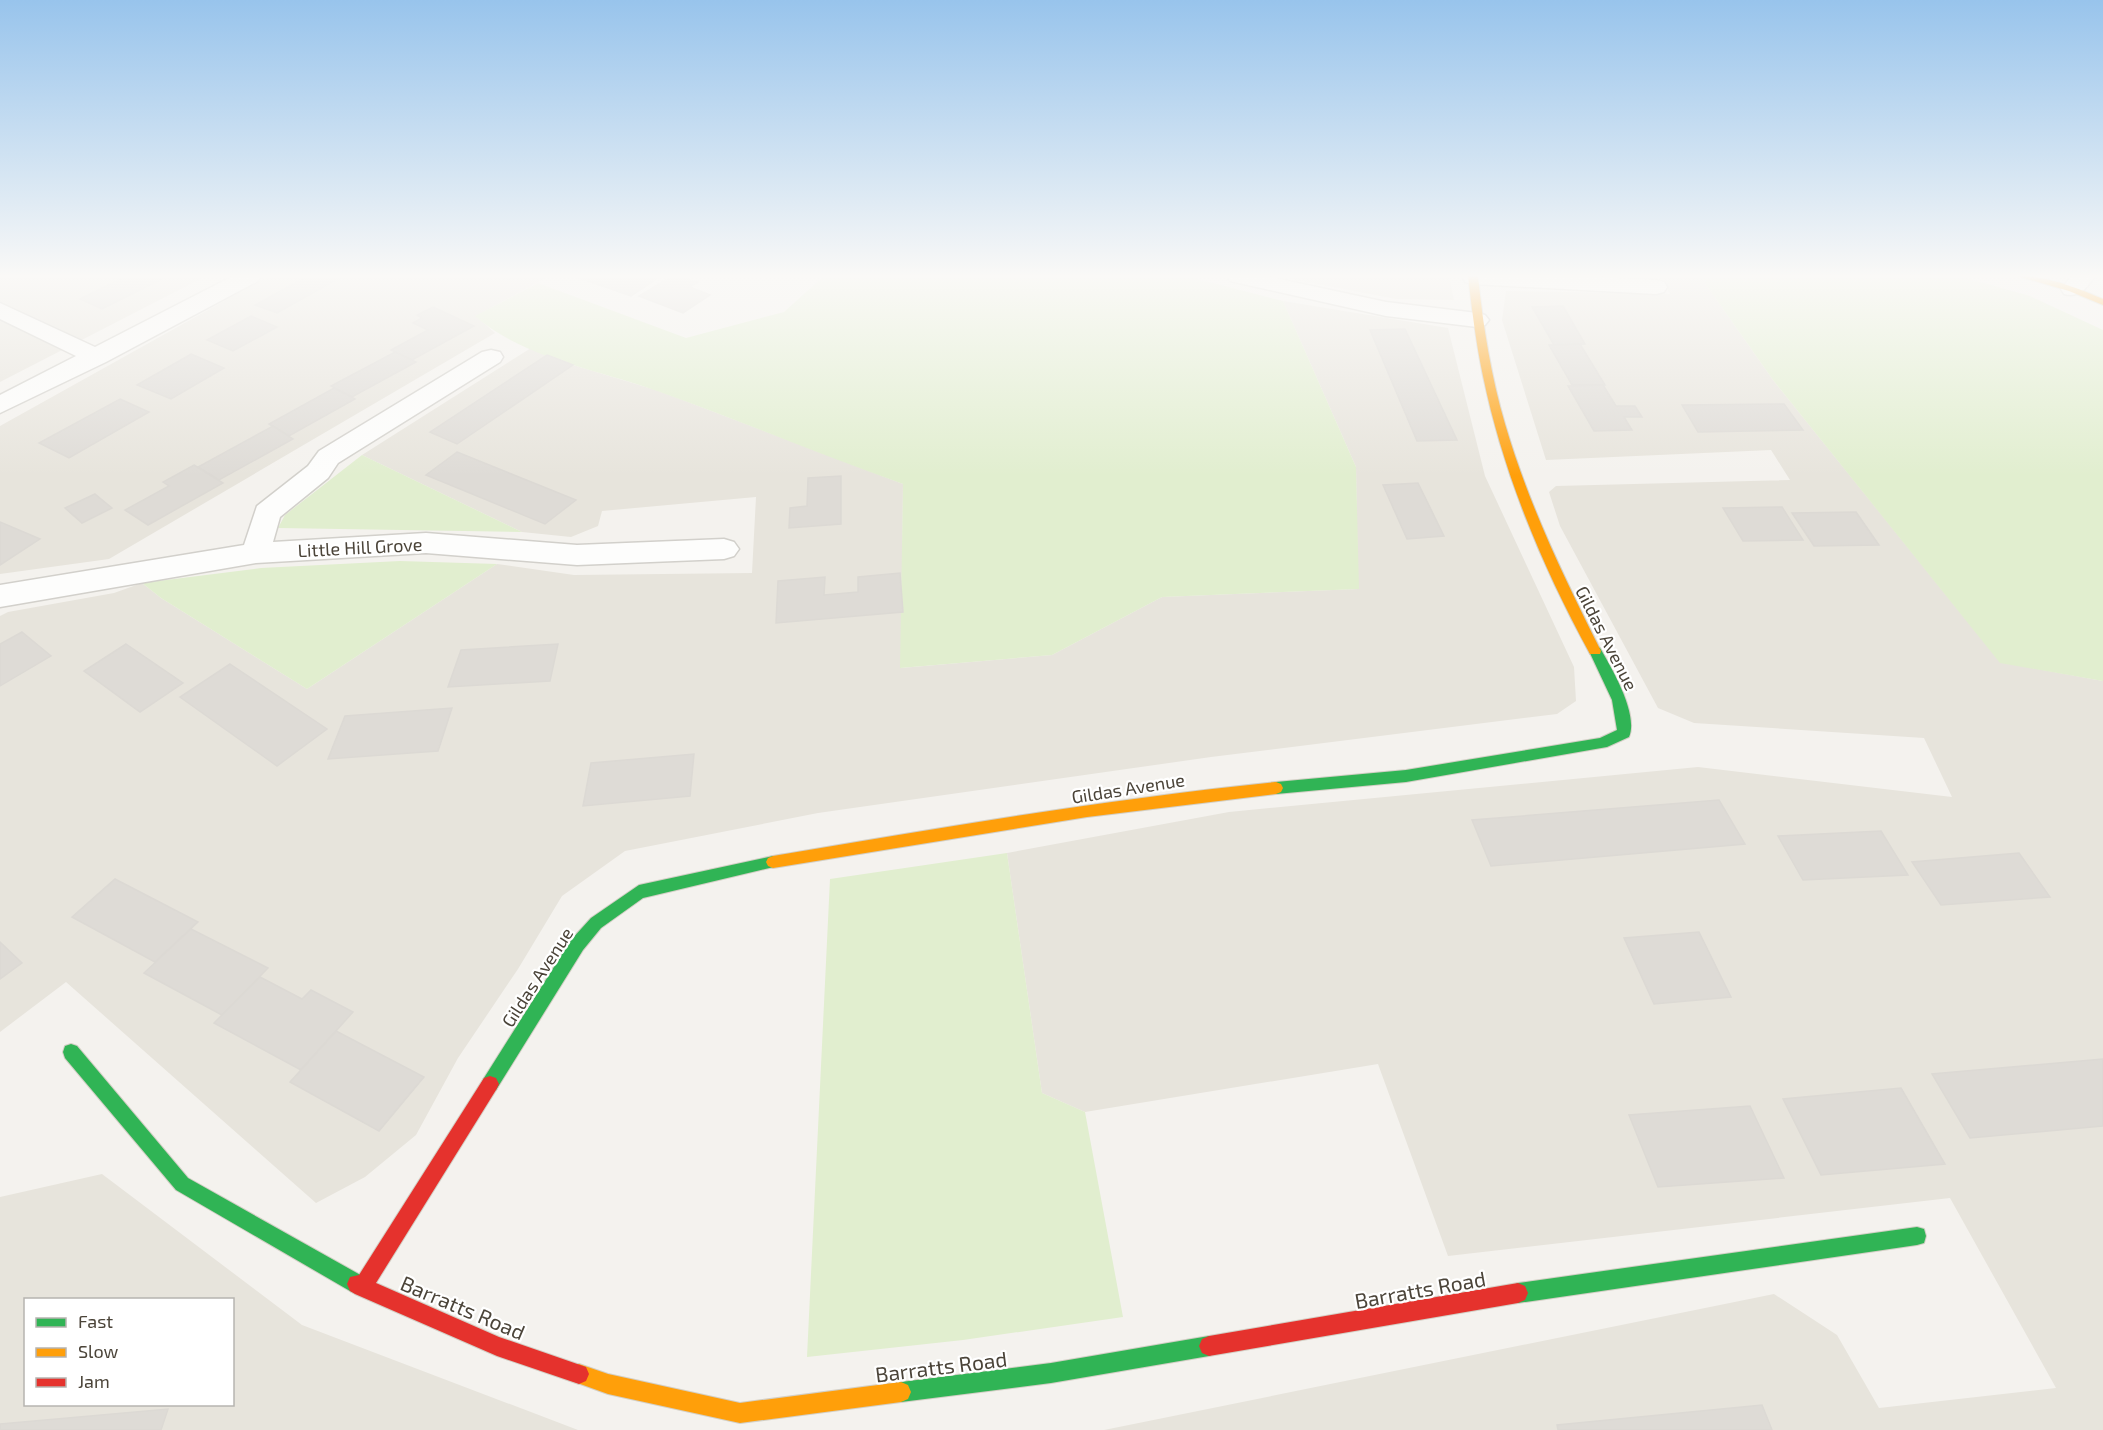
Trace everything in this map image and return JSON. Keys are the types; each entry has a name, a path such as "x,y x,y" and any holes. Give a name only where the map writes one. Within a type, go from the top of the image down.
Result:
{"street":[{"path":"68,343 97,357"},
{"path":"0,405 124,343"},
{"name":"Gildas Avenue","path":"362,1287 577,945 596,923 639,892 744,867 927,836 1220,793 1406,776 1580,748 1602,743 1624,733 1624,715 1620,699 1561,585 1509,461 1490,397 1481,343"},
{"path":"256,553 267,513 318,472 328,458 491,357"},
{"name":"Little Hill Grove","path":"0,596 256,553 426,543 577,555 724,549"},
{"name":"Barratts Road","path":"71,1052 182,1184 362,1287 497,1346 608,1384 739,1421 1051,1373 1580,1283 1917,1236"}],"shaded area":[{"path":"0,343 76,343 0,382"},
{"path":"149,343 478,343 109,559 0,574 0,426"},
{"path":"1301,343 1452,343 1485,476 1574,667 1576,701 1557,714 1211,757 818,813 625,851 562,896 518,969 458,1058 416,1135 365,1177 316,1203 66,982 0,1032 0,616 8,612 114,593 142,583 161,598 307,689 497,564 574,575 752,573 756,497 602,511 598,526 571,537 522,532 362,455 531,348 573,365 659,391 903,484 901,668 1052,655 1162,597 1358,589 1356,467"},
{"path":"1509,343 1747,343 1773,380 2000,662 2103,681 2103,1430 1104,1430 1774,1294 1837,1335 1879,1408 2056,1388 1950,1198 1448,1256 1378,1064 1085,1112 1042,1093 1007,853 1229,812 1698,767 1952,797 1924,738 1694,723 1658,708 1560,526 1549,492 1556,486 1790,480 1771,450 1546,460"},
{"path":"102,1174 302,1325 578,1430 0,1430 0,1197"}],"green space":[{"path":"517,343 1301,343 1356,467 1359,589 1162,597 1052,655 900,668 903,484 660,392 563,362"},
{"path":"1747,343 2103,343 2103,681 2000,663 1773,380"},
{"path":"362,455 522,532 278,528 285,515"},
{"path":"400,561 497,564 307,689 161,598 142,583 261,568"},
{"path":"1007,853 1042,1093 1085,1112 1123,1317 963,1340 807,1357 830,879"}],"building":[{"path":"213,343 248,343 233,351"},
{"path":"404,343 443,343 412,360 391,350"},
{"path":"1375,343 1411,343 1457,440 1417,441"},
{"path":"1553,343 1585,344 1554,345"},
{"path":"1580,344 1605,385 1572,385 1549,345"},
{"path":"395,352 416,362 352,397 331,386"},
{"path":"191,354 224,368 171,399 137,385"},
{"path":"547,355 573,365 457,444 430,432"},
{"path":"1603,385 1616,406 1635,406 1642,417 1624,417 1632,430 1594,431 1568,386"},
{"path":"334,388 355,399 289,436 269,424"},
{"path":"120,399 149,412 69,458 39,443"},
{"path":"1784,404 1803,430 1698,432 1682,405"},
{"path":"273,426 293,439 219,480 198,467"},
{"path":"457,452 576,500 545,524 426,475"},
{"path":"194,465 223,483 148,525 125,510 169,486 163,482"},
{"path":"841,476 841,524 789,528 790,508 807,506 808,478"},
{"path":"1418,483 1444,536 1407,539 1383,485"},
{"path":"95,494 112,508 82,523 65,508"},
{"path":"1782,507 1803,540 1743,541 1723,508"},
{"path":"1856,512 1879,545 1814,546 1792,513"},
{"path":"0,522 40,539 0,565"},
{"path":"900,573 903,612 776,623 778,581 825,577 824,595 858,592 858,577"},
{"path":"22,632 51,656 0,686 0,644"},
{"path":"126,644 183,683 140,712 84,671"},
{"path":"558,644 550,681 448,687 461,650"},
{"path":"230,664 327,729 277,766 180,697"},
{"path":"452,708 438,751 328,759 345,716"},
{"path":"694,754 690,796 583,806 591,763"},
{"path":"1719,800 1745,844 1491,866 1472,820"},
{"path":"1881,831 1908,875 1803,880 1778,836"},
{"path":"2019,853 2050,897 1941,905 1912,862"},
{"path":"115,879 198,922 155,962 72,917"},
{"path":"191,929 268,968 222,1015 144,973"},
{"path":"1699,932 1731,997 1654,1004 1624,938"},
{"path":"0,942 22,963 0,979"},
{"path":"260,977 302,999 311,990 353,1012 301,1070 214,1023"},
{"path":"336,1031 424,1077 379,1131 290,1082"},
{"path":"2103,1059 2103,1126 1970,1138 1932,1074"},
{"path":"1901,1088 1945,1164 1821,1175 1783,1099"},
{"path":"1750,1106 1784,1178 1658,1187 1629,1115"},
{"path":"1762,1405 1772,1430 1558,1430 1557,1425"},
{"path":"168,1409 161,1430 0,1430 0,1424"}],"traffic: fast":[{"path":"1276,788 1406,776 1602,743 1624,733 1619,700 1595,651"},
{"path":"490,1084 577,945 596,923 639,892 773,862"},
{"path":"71,1052 182,1184 357,1284"},
{"path":"1518,1293 1917,1236"},
{"path":"901,1392 1051,1373 1209,1346"}],"traffic: slow":[{"path":"1482,343 1500,424 1514,470 1550,560 1595,651"},
{"path":"773,862 1087,811 1276,788"},
{"path":"579,1374 608,1384 740,1413 901,1392"}],"traffic: jam":[{"path":"362,1287 490,1084"},
{"path":"357,1284 497,1346 579,1374"},
{"path":"1209,1346 1518,1293"}]}
